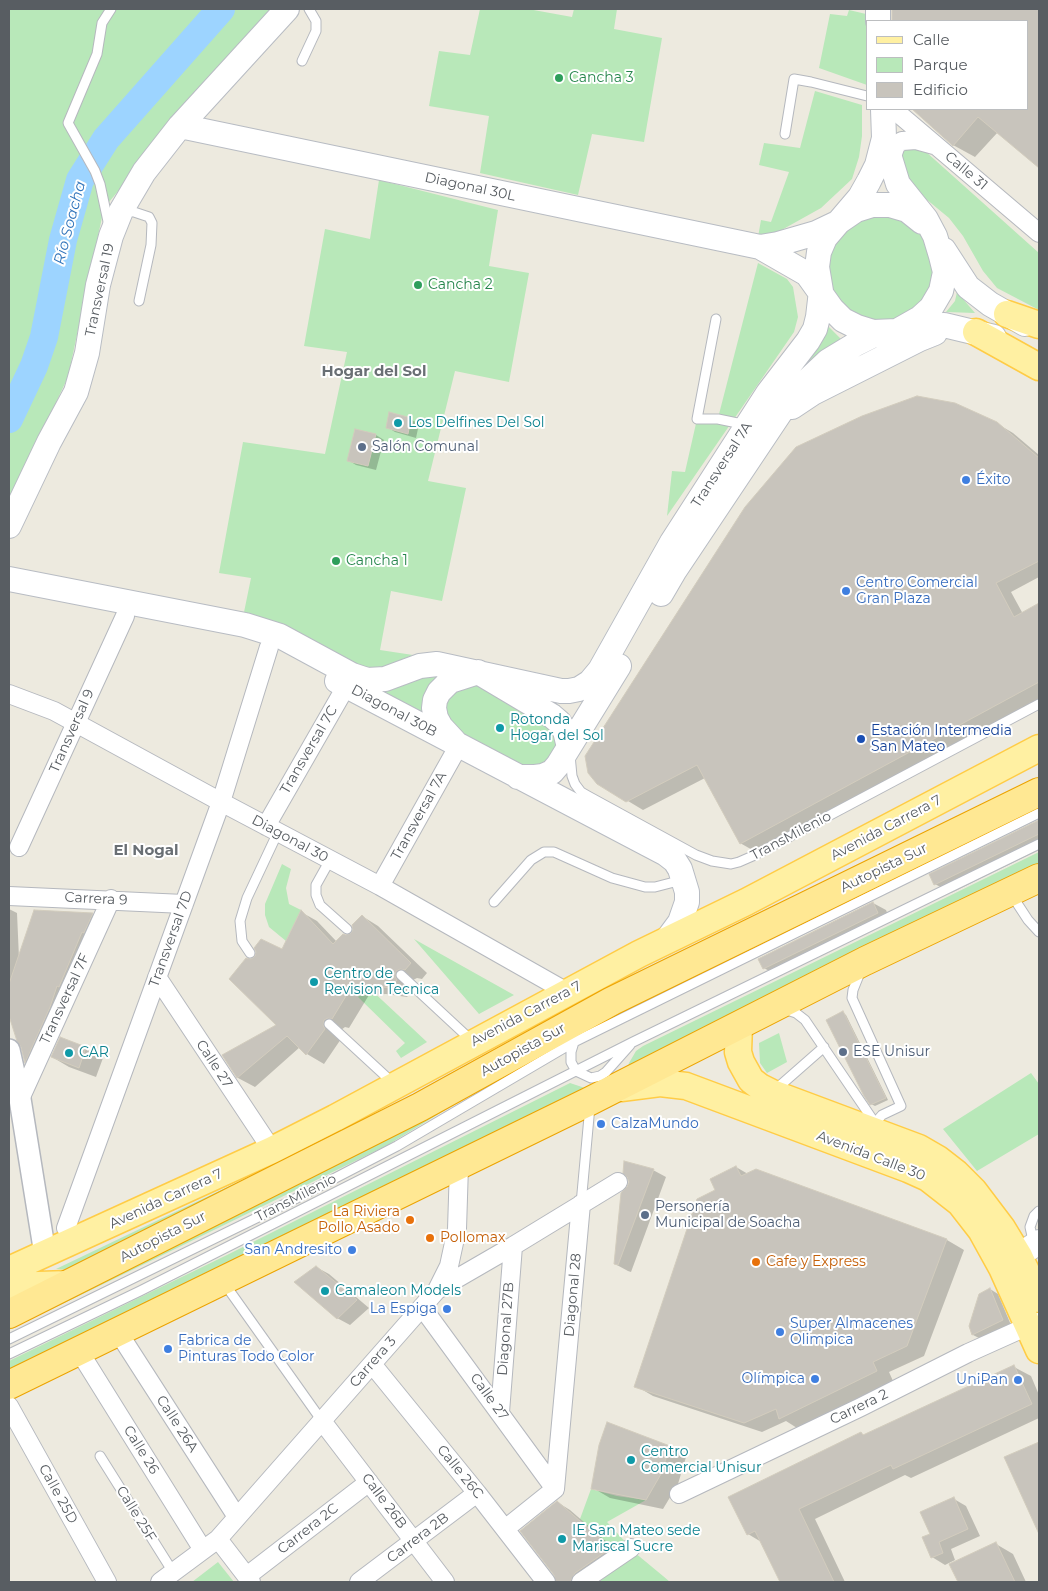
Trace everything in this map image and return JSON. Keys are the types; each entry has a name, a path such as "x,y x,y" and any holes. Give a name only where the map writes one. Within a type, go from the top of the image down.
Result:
{"highway":[{"name":"Autopista Sur","path":"9,1314 420,1107 612,1001 1039,792"},
{"path":"9,1385 459,1166 865,961 1039,878"}],"main road":[{"name":"Transversal 19","path":"9,526 49,442 76,392 87,353 98,285 111,236 121,211 144,172 180,126 287,9"},
{"path":"883,110 884,138 898,184 926,219 968,287 1006,314 1039,331"},
{"name":"Diagonal 30L","path":"180,126 760,247"},
{"path":"837,223 860,197 869,181 876,166 884,138"},
{"path":"760,247 816,234 856,210 872,205 890,205 906,210 935,236 945,272 941,291 931,308 920,318 897,331"},
{"name":"Transversal 7A","path":"569,747 625,657 759,426 768,393 808,341 818,317 821,291 817,267 819,252 825,238 837,223"},
{"path":"760,247 807,274 821,291 832,309 843,320 857,328 873,332 897,331 932,324 944,325 1001,339 1039,355"},
{"path":"1006,314 1039,325"},
{"path":"759,426 814,393 920,338 936,332 968,330 1039,367"},
{"name":"Transversal 7A","path":"478,672 569,691 579,689 590,682 600,670 672,542 759,426 828,361 872,336 897,331"},
{"name":"Diagonal 30B","path":"9,579 245,625 280,636 349,681 459,745 666,854 675,861 680,869 687,892 684,913 680,922 666,941"},
{"name":"Diagonal 30B","path":"9,593 233,637 269,647 349,681"},
{"path":"349,681 385,679 427,664 450,666 478,672 552,716 565,731 569,747 558,766 552,772 535,777 518,777"},
{"path":"459,745 441,727 436,718 435,700 439,692 450,681 478,672"},
{"name":"Avenida Carrera 7","path":"9,1270 272,1150 396,1086 567,992 746,902 1039,748"},
{"name":"Avenida Calle 30","path":"739,1025 738,1052 746,1072 751,1080 776,1103 928,1178 960,1203 972,1216 1023,1253 1039,1350"},
{"name":"Avenida Calle 30","path":"615,1088 660,1082 674,1083 730,1102 776,1103 879,1128 938,1159 974,1191 1023,1253 1039,1298"},
{"path":"9,1286 70,1284"}],"street":[{"name":"Calle 31","path":"894,110 1039,233"},
{"path":"890,162 896,145 902,141 916,140 936,145"},
{"name":"Transversal 9","path":"19,847 124,616"},
{"name":"Transversal 7D","path":"66,1228 221,802 269,647"},
{"name":"Transversal 7C","path":"272,829 349,681"},
{"name":"Diagonal 30","path":"9,694 36,703 76,723 380,886 567,992"},
{"name":"Transversal 7A","path":"380,886 459,745"},
{"name":"Carrera 9","path":"9,896 111,899 184,904"},
{"name":"Transversal 7F","path":"20,1099 111,899"},
{"name":"Calle 27","path":"157,977 272,1150"},
{"path":"10,1057 20,1099 46,1254"},
{"path":"437,1290 449,1266 457,1229 459,1166"},
{"name":"Carrera 3","path":"166,1577 218,1539 437,1290 618,1182"},
{"name":"Diagonal 28","path":"555,1489 581,1204"},
{"name":"Diagonal 27B","path":"500,1412 513,1246"},
{"name":"Calle 27","path":"422,1306 555,1489"},
{"name":"Carrera 2","path":"679,1494 968,1353 1034,1324"},
{"name":"Calle 26A","path":"118,1332 237,1517"},
{"name":"Calle 26","path":"79,1351 203,1550"},
{"name":"Calle 26C","path":"372,1364 546,1582"},
{"name":"Calle 25D","path":"9,1406 107,1582"},
{"name":"Calle 26B","path":"322,1421 445,1582"},
{"name":"Carrera 2C","path":"249,1579 369,1482"},
{"path":"505,1529 555,1489"},
{"name":"Carrera 2B","path":"359,1582 476,1493"},
{"path":"218,1539 249,1579"},
{"path":"581,1582 630,1548"}],"lane":[{"path":"111,9 102,23 97,54 68,123 78,138 100,184 111,236"},
{"path":"302,61 316,31 316,21 309,9"},
{"path":"785,134 794,80 811,82 866,96"},
{"path":"121,211 134,212 149,218 152,223 151,244 139,302"},
{"path":"716,319 697,419 718,419 759,426"},
{"name":"TransMilenio","path":"569,747 572,776 581,792 696,855 712,861 731,864 754,855 1039,704"},
{"name":"TransMilenio","path":"9,1339 287,1203 397,1146 574,1042 1039,814"},
{"path":"250,953 242,941 240,921 272,829"},
{"name":"TransMilenio","path":"9,1354 149,1286 633,1042 1039,844"},
{"path":"494,902 531,860 544,852 554,852 612,878 645,886 684,880"},
{"path":"330,860 316,885 316,895 320,905 347,929"},
{"path":"1010,892 1028,920 1039,932"},
{"path":"865,961 853,990 852,998 901,1106 882,1115 879,1128"},
{"path":"400,975 473,1042"},
{"path":"776,1006 805,1020 879,1128"},
{"path":"329,1024 396,1086"},
{"path":"574,1042 571,1062 576,1071"},
{"name":"TransMilenio","path":"576,1071 591,1078 600,1076 606,1072 633,1042"},
{"path":"776,1103 824,1047"},
{"name":"Diagonal 28","path":"581,1204 590,1101"},
{"path":"1023,1253 1034,1216 1039,1211"},
{"path":"223,1281 322,1421"},
{"name":"Calle 25F","path":"100,1456 166,1577"}],"green space":[{"path":"9,9 270,9 104,208 68,377 9,502"},
{"path":"480,9 528,9 572,17 574,9 617,9 614,29 662,38 644,142 592,134 578,195 480,173 489,116 429,106 439,51 470,55"},
{"path":"849,10 866,14 866,85 819,68 830,14 847,16"},
{"path":"815,91 862,105 862,136 859,157 852,179 821,208 778,232 758,237 761,220 771,222 789,172 759,165 764,143 800,148"},
{"path":"912,148 925,151 1039,253 1039,310 997,288 983,271 963,236 949,218 920,194 907,179 898,163 901,151"},
{"path":"379,180 498,210 489,266 529,273 509,382 455,371 428,481 466,488 442,601 391,591 380,650 413,655 371,672 243,617 251,578 219,573 243,442 325,454 347,352 304,346 325,229 370,239"},
{"path":"881,215 901,219 919,230 930,248 934,268 930,288 919,306 901,317 881,321 861,317 843,306 832,288 828,268 832,248 843,230 861,219"},
{"path":"758,263 787,279 793,287 798,317 794,332 667,516 672,471 685,472 697,419 718,418"},
{"path":"957,292 975,313 946,312 955,301"},
{"path":"826,324 841,339 801,372 813,351"},
{"path":"440,672 430,685 426,717 366,687"},
{"path":"468,680 552,729 560,746 547,764 521,768 454,733 441,700"},
{"path":"1039,852 1039,865 626,1073 636,1051 643,1046"},
{"path":"282,864 291,869 286,888 289,904 301,910 286,941 269,927 265,915 265,904"},
{"path":"414,939 514,995 479,1014"},
{"path":"368,987 427,1042 401,1058 396,1051 405,1043 358,997"},
{"path":"779,1033 787,1062 767,1073 760,1063 759,1043"},
{"path":"511,1070 386,1146 9,1330 9,1321"},
{"path":"1031,1073 1039,1084 1039,1134 977,1171 943,1129"},
{"path":"570,1083 591,1090 9,1372 9,1361 227,1255"},
{"path":"419,1095 72,1270 56,1269 361,1123"},
{"path":"591,1489 617,1496 646,1500 607,1522 631,1548 618,1556 580,1519"},
{"path":"634,1552 663,1576 670,1582 599,1582"},
{"path":"218,1562 234,1582 192,1582"}],"building":[{"path":"892,9 1039,9 1039,168 978,117 953,146 913,110 1028,110 1028,20 892,20"},
{"name":"Centro Comercial Gran Plaza","path":"917,396 955,403 997,422 1039,458 1039,561 996,583 1014,617 1039,603 1039,682 740,844 697,765 626,802 597,784 588,773 585,756 745,507 796,447 862,416"},
{"name":"Los Delfines Del Sol","path":"389,412 411,418 408,434 386,428"},
{"name":"Salón Comunal","path":"355,429 376,434 368,466 347,461"},
{"path":"1039,820 1039,834 934,885 929,874"},
{"path":"873,902 878,913 763,969 758,959"},
{"path":"34,910 93,913 84,933 82,932 59,987 57,986 50,1007 25,1063 9,1016 9,984"},
{"name":"Centro de Revision Tecnica","path":"301,910 333,944 343,934 351,933 353,930 352,925 362,915 411,963 405,970 400,969 396,971 395,976 397,980 390,988 368,985 352,986 332,1019 324,1020 323,1025 325,1029 306,1055 287,1036 237,1078 222,1055 276,1025 229,979 246,958 251,959 255,956 254,948 261,939 282,949"},
{"path":"843,1011 886,1098 870,1105 826,1020"},
{"name":"CAR","path":"60,1037 86,1047 79,1068 51,1057"},
{"path":"624,1161 654,1169 618,1265 614,1264 621,1193 629,1182 623,1173"},
{"name":"Centro Comercial Unisur","path":"736,1166 741,1176 756,1169 947,1239 907,1346 873,1362 877,1371 779,1419 776,1409 744,1423 634,1387 697,1199 715,1190 710,1179"},
{"name":"Camaleon Models","path":"316,1266 357,1300 337,1319 294,1282"},
{"path":"990,1288 1003,1320 972,1335 969,1326 979,1294"},
{"path":"1014,1365 1032,1404 893,1469 891,1465 799,1509 834,1582 780,1582 755,1531 747,1535 728,1497 861,1432 863,1435"},
{"name":"Centro Comercial Unisur","path":"607,1422 670,1446 661,1474 646,1500 591,1489 599,1445"},
{"path":"1039,1442 1039,1534 1004,1457"},
{"path":"954,1497 968,1529 939,1542 943,1553 931,1558 922,1537 930,1534 920,1512"},
{"name":"IE San Mateo sede Mariscal Sucre","path":"557,1501 611,1548 575,1573 570,1582 556,1582 554,1575 520,1531"},
{"path":"996,1542 1015,1582 958,1582 949,1564"}],"waterway":[{"name":"Río Soacha","path":"9,419 34,366 44,337 63,240 80,180 106,139 221,9"}],"place":[{"name":"Cancha 3","path":"559,78"},
{"name":"Cancha 2","path":"418,285"},
{"name":"Los Delfines Del Sol","path":"398,423"},
{"name":"Salón Comunal","path":"362,447"},
{"name":"Éxito","path":"966,480"},
{"name":"Cancha 1","path":"336,561"},
{"name":"Centro Comercial Gran Plaza","path":"846,591"},
{"name":"Rotonda Hogar del Sol","path":"500,728"},
{"name":"Estación Intermedia San Mateo","path":"861,739"},
{"name":"Centro de Revision Tecnica","path":"314,982"},
{"name":"ESE Unisur","path":"843,1052"},
{"name":"CAR","path":"69,1053"},
{"name":"CalzaMundo","path":"601,1124"},
{"name":"Personería Municipal de Soacha","path":"645,1215"},
{"name":"La Riviera Pollo Asado","path":"410,1220"},
{"name":"Pollomax","path":"430,1238"},
{"name":"San Andresito","path":"352,1250"},
{"name":"Cafe y Express","path":"756,1262"},
{"name":"Camaleon Models","path":"325,1291"},
{"name":"La Espiga","path":"447,1309"},
{"name":"Super Almacenes Olimpica","path":"780,1332"},
{"name":"Fabrica de Pinturas Todo Color","path":"168,1349"},
{"name":"Olímpica","path":"815,1379"},
{"name":"UniPan","path":"1018,1380"},
{"name":"Centro Comercial Unisur","path":"631,1460"},
{"name":"IE San Mateo sede Mariscal Sucre","path":"562,1539"}],"district":[{"name":"Hogar del Sol","path":"374,372"},
{"name":"El Nogal","path":"146,851"}]}
